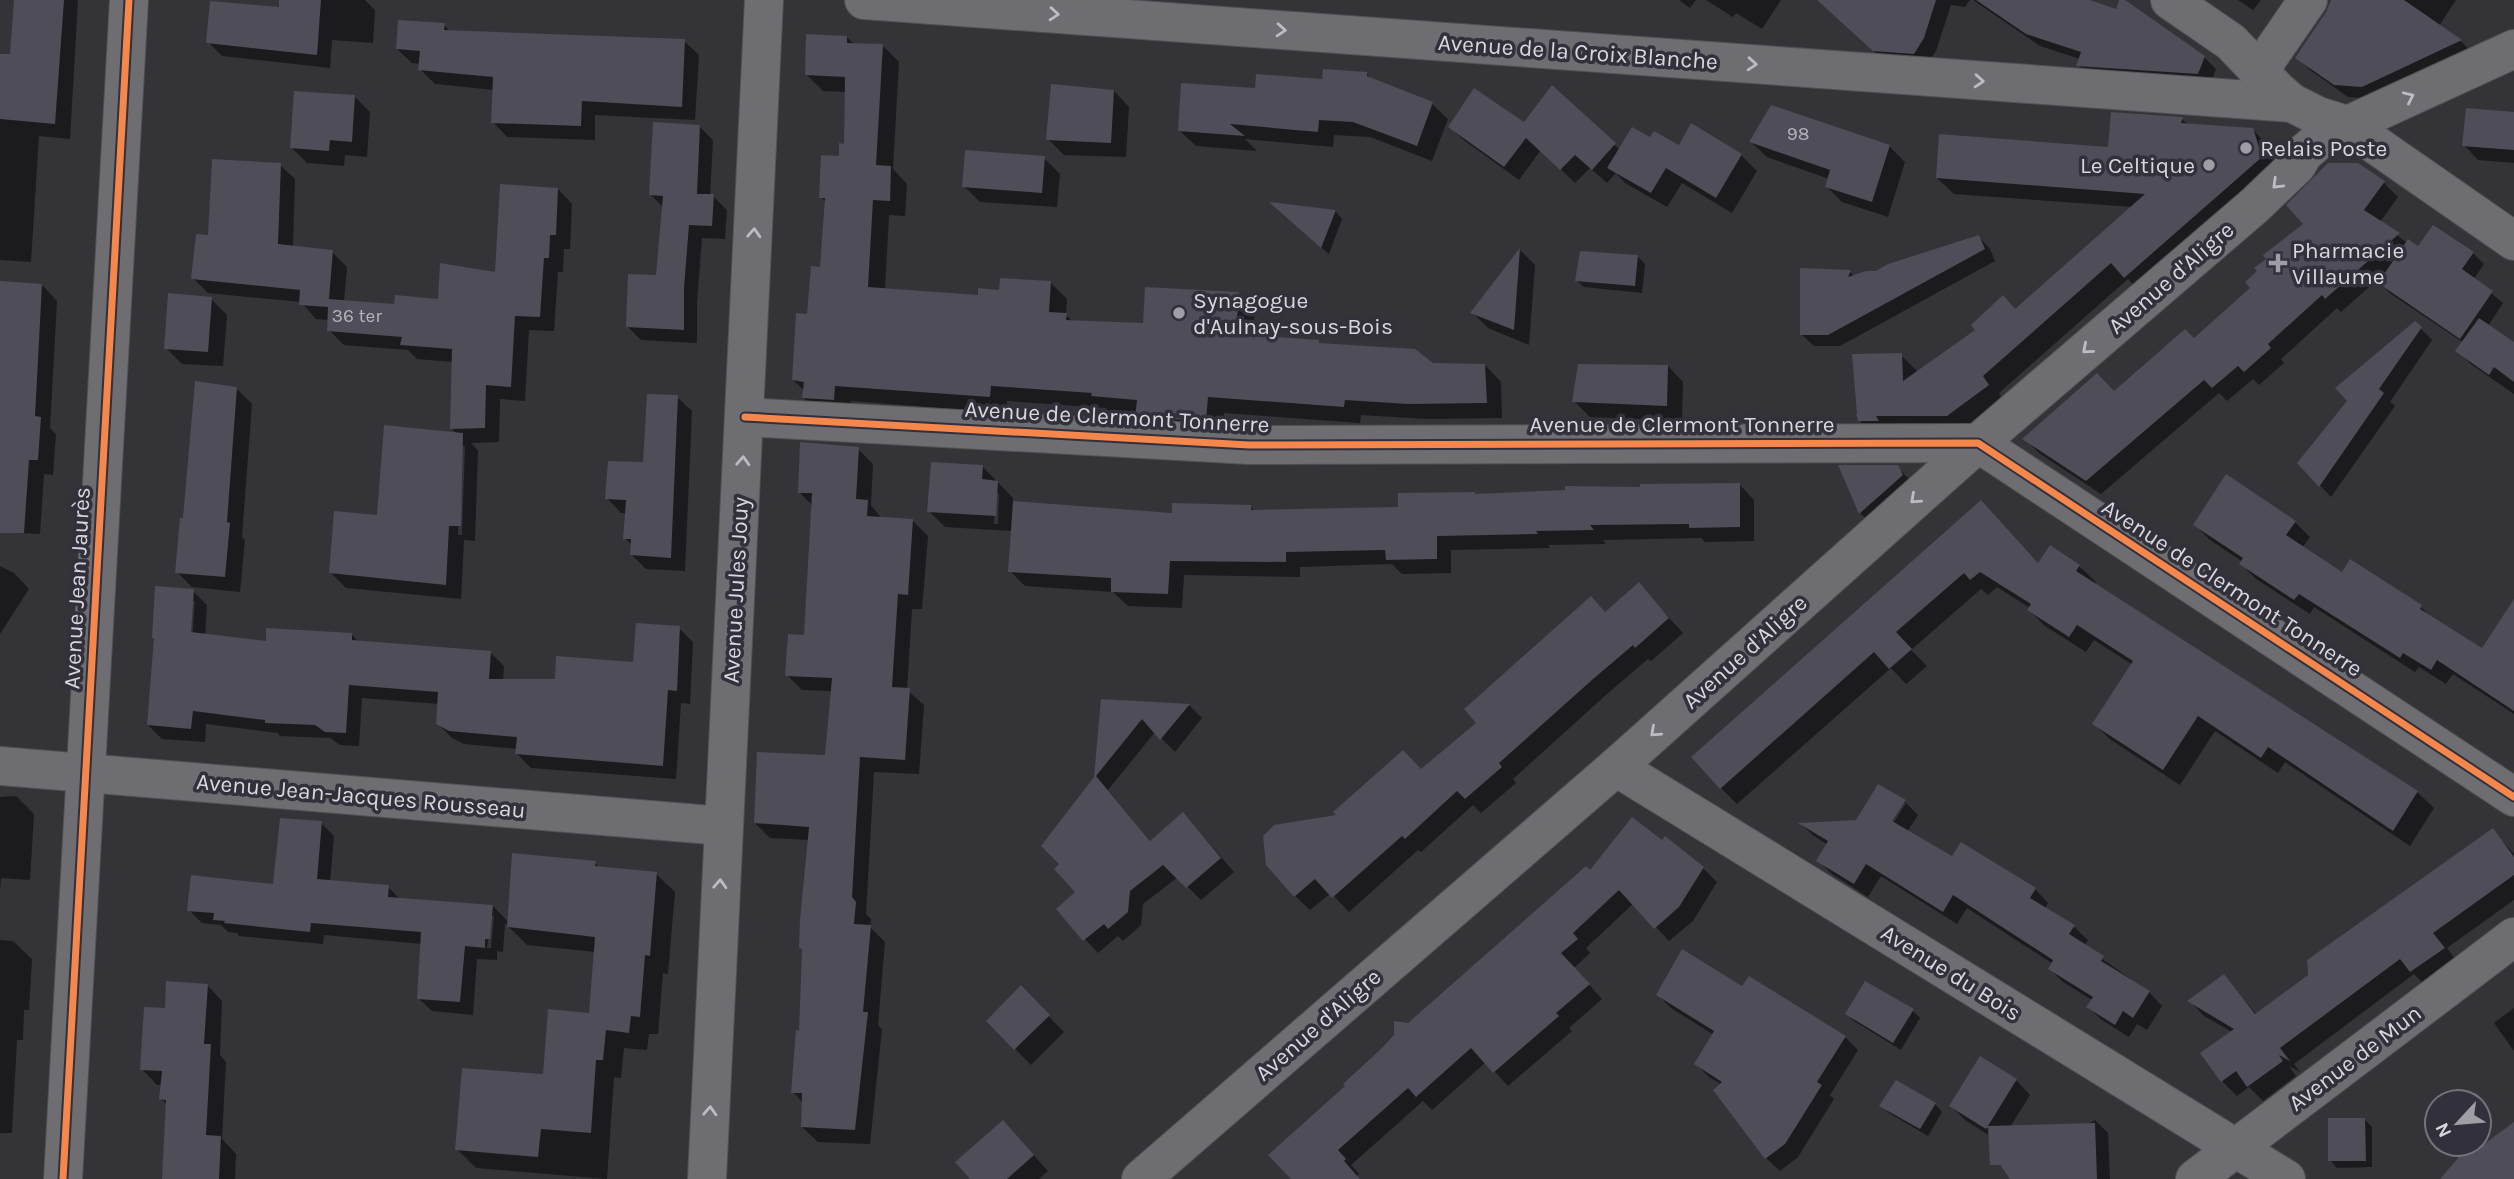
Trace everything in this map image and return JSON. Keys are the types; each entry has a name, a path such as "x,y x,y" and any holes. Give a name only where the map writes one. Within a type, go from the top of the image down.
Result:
{"street":[{"name":"Avenue Jean Jaurès","path":"63,1179 129,0"},
{"name":"Avenue Jules Jouy","path":"707,1179 764,0"},
{"name":"Avenue de la Croix Blanche","path":"864,0 2292,103"},
{"path":"2170,0 2231,42 2292,103 2318,116 2347,125 2514,241"},
{"path":"2259,71 2308,0"},
{"name":"Avenue d'Aligre","path":"1141,1179 1616,767 1979,443 2254,206 2297,165 2315,142 2514,49"},
{"name":"Avenue de Clermont Tonnerre","path":"745,417 1249,445 1979,443 2514,797"},
{"name":"Avenue Jean-Jacques Rousseau","path":"0,766 723,826"},
{"name":"Avenue du Bois","path":"1616,767 2286,1179"},
{"name":"Avenue de Mun","path":"2195,1179 2514,937"}],"building":[{"path":"14,0 64,0 55,124 0,119 0,54 10,54"},
{"path":"279,0 321,0 317,55 206,43 210,1 279,7"},
{"path":"1817,0 1936,0 1924,38 1914,54 1873,51"},
{"path":"1976,0 2090,0 2116,9 2119,0 2125,0 2205,56 2198,74 2076,66 2081,52 2026,34"},
{"path":"2331,0 2404,0 2462,40 2362,87 2334,85 2295,58"},
{"path":"398,20 445,23 444,30 685,39 682,107 582,101 581,126 491,123 493,77 418,70 420,51 396,49"},
{"path":"806,34 847,36 847,43 883,44 876,165 891,166 890,201 873,200 868,287 978,295 978,288 999,290 1000,278 1051,281 1049,312 1067,313 1066,320 1143,323 1145,287 1239,292 1236,334 1415,349 1433,363 1485,364 1487,403 1408,404 1345,400 1344,407 1208,397 1206,421 1135,417 1137,400 1091,396 1092,393 991,386 990,397 835,386 834,400 802,398 804,382 792,380 796,313 807,314 811,266 820,267 825,198 819,198 821,155 839,156 839,143 844,144 845,77 805,75"},
{"path":"1323,69 1367,72 1367,76 1433,102 1417,146 1353,122 1319,120 1318,132 1230,124 1245,136 1178,131 1181,83 1255,88 1256,74 1322,79"},
{"path":"1051,84 1114,90 1111,143 1046,140"},
{"path":"1552,85 1616,143 1592,170 1575,155 1560,170 1526,138 1504,167 1448,127 1474,88 1524,122"},
{"path":"294,91 355,95 352,142 330,140 329,151 290,148"},
{"path":"1771,105 1890,145 1872,202 1825,187 1830,170 1749,142"},
{"path":"2466,108 2514,112 2514,150 2462,146"},
{"path":"2111,112 2183,117 2181,123 2253,128 2262,157 2124,278 2111,263 1983,376 1989,385 1947,416 1876,416 1879,421 1858,421 1855,416 1852,354 1902,353 1903,381 1975,330 1971,325 2003,295 2015,309 2145,194 1936,178 1939,134 2108,147"},
{"path":"653,122 700,125 697,194 714,194 712,226 689,225 684,330 626,327 628,274 656,275 663,196 649,195"},
{"path":"1691,123 1742,154 1716,198 1666,168 1651,193 1607,168 1632,127 1650,137 1654,131 1679,145"},
{"path":"965,150 1045,156 1042,193 962,187"},
{"path":"212,159 281,163 278,244 333,250 329,299 394,304 395,295 438,299 440,263 495,272 500,184 558,188 556,235 550,235 549,258 544,258 540,317 515,316 511,387 486,385 485,428 450,429 452,349 400,345 402,337 327,331 328,307 299,305 300,290 191,279 196,234 208,235"},
{"path":"2328,163 2358,163 2385,181 2364,210 2400,233 2325,299 2322,295 2268,344 2271,348 2244,372 2238,366 2212,388 2204,380 2086,481 2022,439 2097,373 2114,391 2185,329 2194,338 2250,288 2245,282 2257,271 2254,268 2266,259 2263,255 2303,224 2286,205"},
{"path":"1269,202 1336,210 1321,248"},
{"path":"2433,225 2474,252 2462,269 2493,291 2460,339 2378,283 2408,239 2418,246"},
{"path":"1979,235 1985,249 1828,335 1800,335 1800,268 1851,270 1848,277 1876,271 1888,264"},
{"path":"1520,248 1514,330 1470,313"},
{"path":"1580,251 1638,255 1635,286 1575,281"},
{"path":"0,281 42,284 35,416 41,417 38,460 29,460 24,533 0,533"},
{"path":"168,293 212,297 208,352 164,349"},
{"path":"2479,318 2514,342 2514,382 2494,367 2489,375 2455,351"},
{"path":"2415,321 2422,327 2379,389 2384,393 2319,487 2297,463 2347,401 2335,388"},
{"path":"1578,364 1668,365 1667,406 1572,402"},
{"path":"195,381 237,387 225,577 175,573 180,518 183,518"},
{"path":"647,394 678,395 671,558 630,555 631,539 623,539 626,500 605,499 608,461 643,462"},
{"path":"384,425 463,433 461,526 449,526 446,585 329,573 334,511 377,515"},
{"path":"800,442 859,447 856,499 868,500 867,516 913,519 908,595 898,594 892,687 910,688 905,760 860,757 852,897 856,902 854,924 871,925 863,1012 868,1012 855,1130 801,1127 802,1093 791,1093 796,1030 799,1031 802,949 799,948 800,920 809,827 754,823 757,752 825,755 832,678 785,676 788,634 804,635 812,493 798,493"},
{"path":"931,462 983,465 982,479 998,481 996,516 927,512"},
{"path":"1838,465 1898,465 1903,475 1859,514"},
{"path":"2226,474 2296,521 2286,535 2342,572 2350,559 2422,605 2420,609 2482,648 2514,599 2514,711 2437,660 2431,670 2403,653 2400,658 2299,594 2294,600 2239,564 2243,558 2193,525"},
{"path":"1740,483 1740,527 1689,528 1689,524 1590,525 1594,530 1437,536 1437,559 1386,560 1385,550 1286,552 1286,562 1170,561 1168,594 1111,592 1111,578 1008,572 1013,501 1172,513 1172,503 1251,505 1251,510 1398,507 1398,493 1475,494 1565,490 1565,486 1640,487 1640,484"},
{"path":"1981,500 2038,563 2050,545 2080,565 2076,571 2418,791 2393,831 2268,747 2261,758 2198,716 2163,770 2092,724 2133,661 2077,625 2069,637 2027,610 2031,604 1980,572 1970,580 1964,573 1896,632 1912,649 1889,669 1874,652 1720,789 1691,757"},
{"path":"1639,582 1669,618 1592,680 1499,763 1502,767 1465,799 1457,791 1405,839 1402,836 1332,898 1315,879 1294,897 1266,865 1263,836 1274,825 1336,815 1333,812 1403,750 1421,769 1476,723 1464,709 1591,596 1605,612"},
{"path":"155,586 194,589 191,632 266,641 266,628 352,633 352,640 491,651 489,679 555,679 556,656 633,662 636,623 680,626 677,691 668,690 663,766 515,754 517,737 449,731 436,724 438,692 349,685 346,733 325,732 315,725 265,723 265,720 193,711 191,729 147,725"},
{"path":"1101,699 1190,704 1160,740 1142,719 1096,776 1150,841 1183,812 1221,858 1186,888 1163,865 1130,891 1128,912 1108,929 1104,924 1083,941 1056,909 1075,892 1054,869 1059,864 1041,846 1094,777"},
{"path":"1878,784 1906,800 1892,821 1952,856 1961,842 2036,888 2030,898 2075,925 2069,934 2104,956 2101,961 2150,991 2133,1018 2123,1011 2115,1025 2086,1007 2093,997 2048,969 2053,960 1953,895 1943,912 1866,864 1854,884 1816,861 1828,841 1798,823 1856,820"},
{"path":"1632,817 1662,840 1665,836 1704,867 1679,907 1654,929 1619,890 1573,933 1578,939 1561,953 1590,984 1556,1013 1559,1016 1493,1073 1471,1048 1416,1097 1408,1088 1338,1150 1360,1179 1291,1179 1268,1155 1345,1086 1343,1084 1383,1047 1394,1035 1394,1021 1408,1023 1586,866 1590,870"},
{"path":"280,818 322,821 317,879 389,885 388,897 493,905 490,939 485,939 485,948 465,946 460,1002 417,999 421,932 311,923 310,932 224,923 225,921 213,920 214,913 187,911 191,875 273,884"},
{"path":"2493,828 2514,857 2514,875 2433,933 2445,948 2410,972 2400,959 2280,1048 2290,1061 2279,1055 2283,1061 2247,1087 2236,1071 2221,1082 2200,1053 2234,1029 2187,1001 2224,974 2255,1014 2308,975 2307,960"},
{"path":"512,853 596,861 595,866 657,872 650,956 645,955 640,1017 631,1016 629,1033 606,1030 603,1060 596,1060 591,1133 541,1129 538,1157 455,1150 462,1068 543,1074 548,1009 589,1013 595,937 507,927"},
{"path":"1682,949 1742,986 1749,976 1846,1036 1817,1082 1822,1085 1785,1144 1765,1159 1713,1090 1722,1082 1694,1064 1714,1031 1656,995"},
{"path":"166,981 208,984 204,1044 211,1044 206,1135 221,1136 219,1179 162,1179 166,1100 159,1099 162,1071 140,1070 144,1007 165,1008"},
{"path":"1865,981 1914,1009 1893,1043 1845,1014"},
{"path":"1021,985 1050,1015 1014,1050 986,1021"},
{"path":"1980,1056 2017,1079 1988,1126 2095,1123 2097,1179 2010,1179 2000,1165 1990,1165 1988,1127 1986,1129 1949,1106"},
{"path":"1896,1080 1936,1103 1920,1129 1879,1106"},
{"path":"2328,1118 2365,1118 2366,1161 2328,1161"},
{"path":"1003,1120 1034,1155 1007,1179 970,1179 955,1162"},
{"path":"2514,1122 2514,1179 2440,1179 2458,1158 2493,1158 2493,1137"}],"cycle path":[{"path":"63,1179 129,0"},
{"path":"745,417 1249,445 1978,443 2514,797"}],"place":[{"name":"Relais Poste","path":"2246,148"},
{"name":"Le Celtique","path":"2209,165"},
{"name":"Pharmacie Villaume","path":"2278,263"},
{"name":"Synagogue d'Aulnay-sous-Bois","path":"1179,313"}]}
